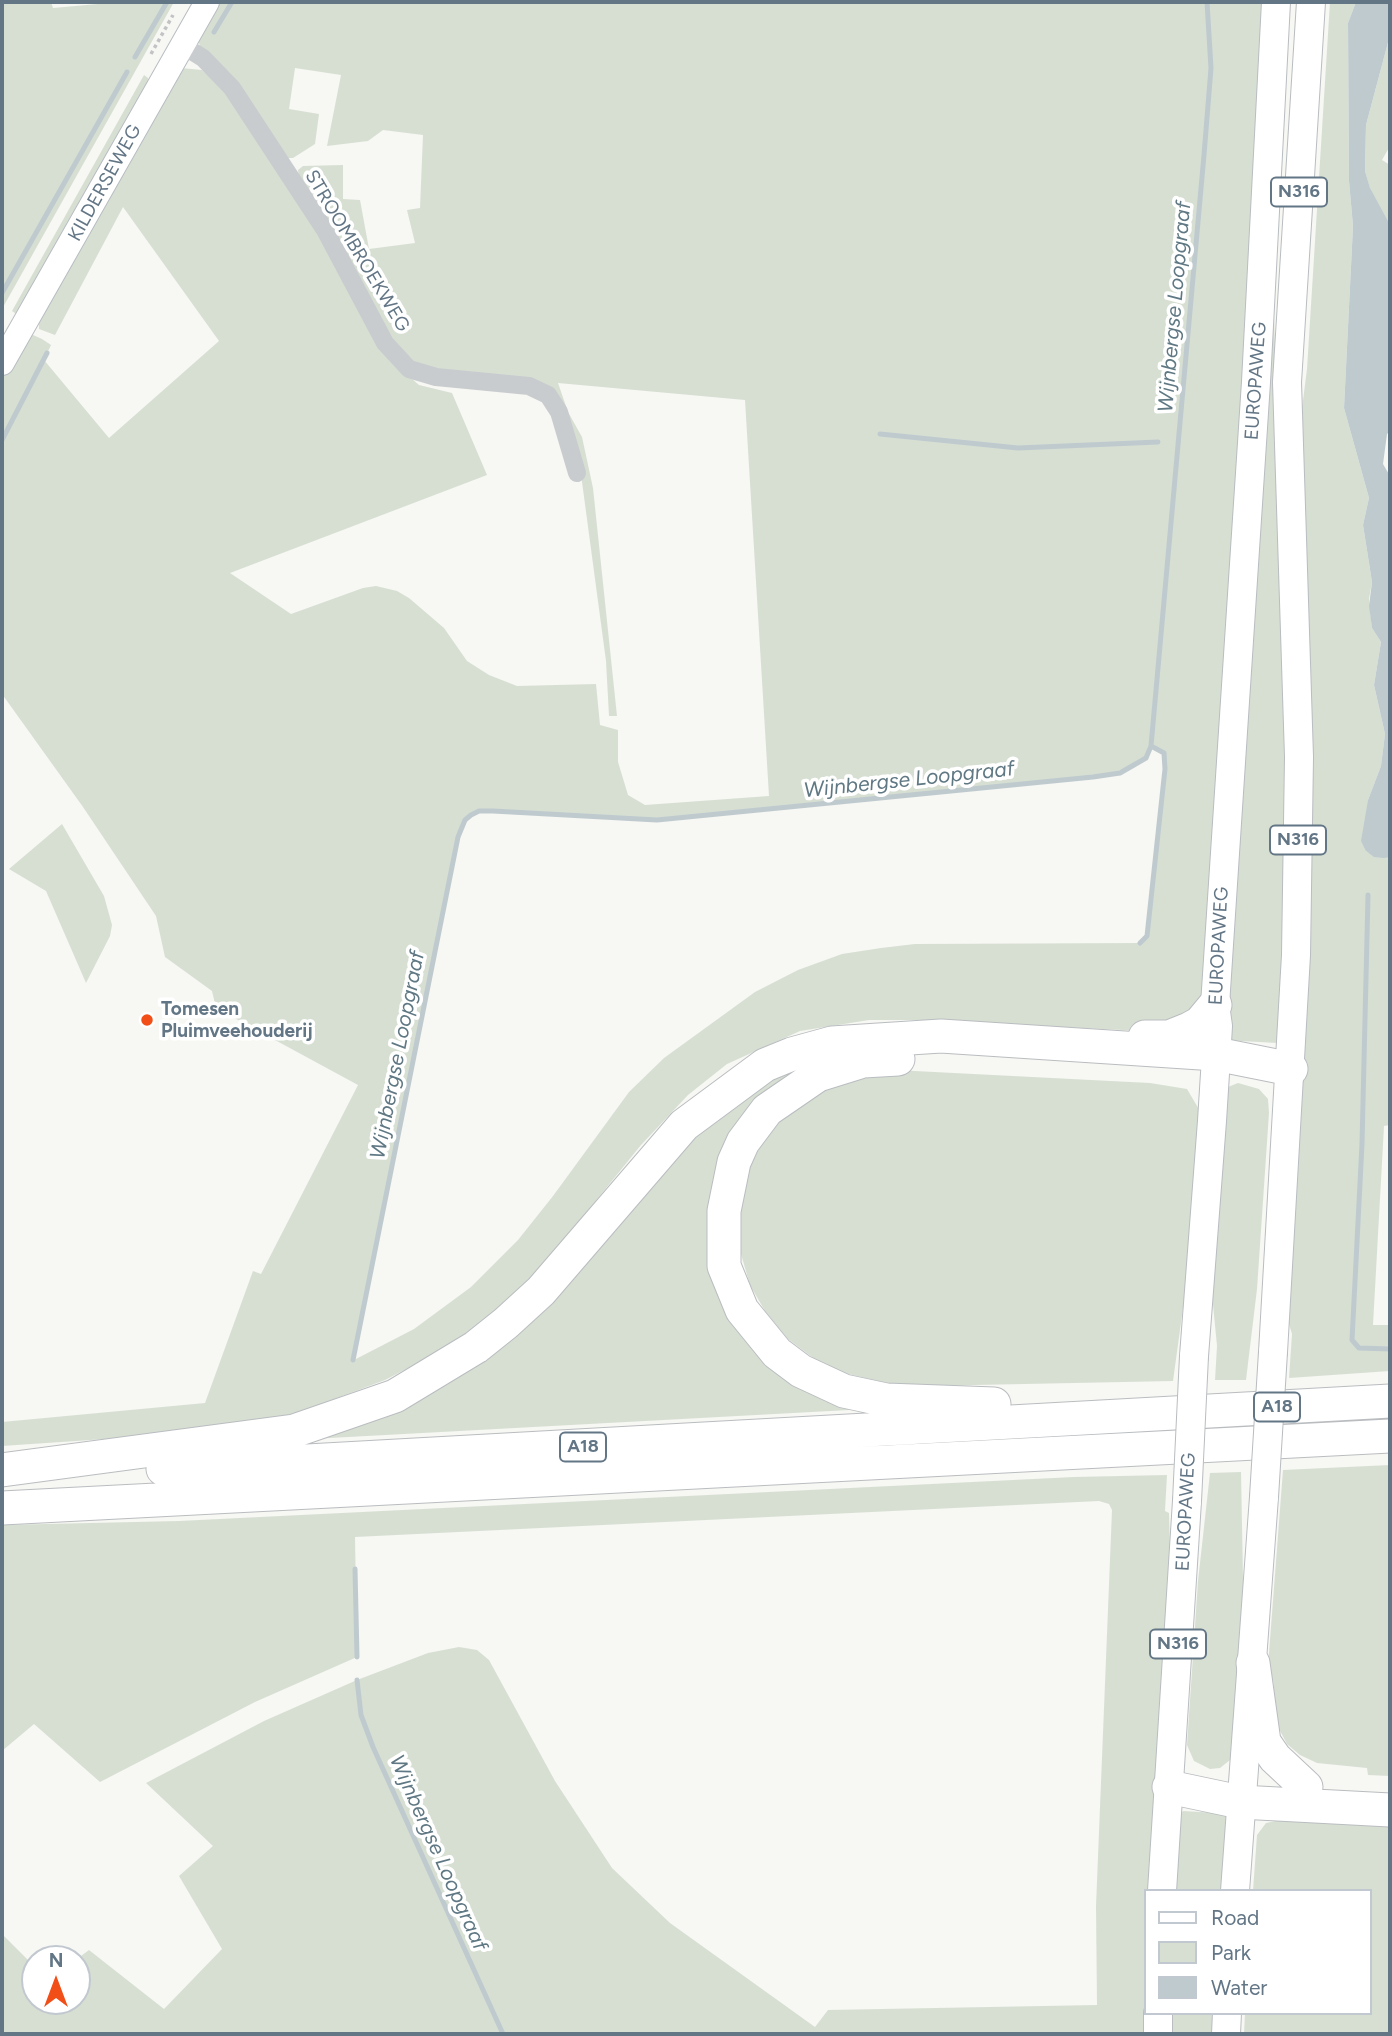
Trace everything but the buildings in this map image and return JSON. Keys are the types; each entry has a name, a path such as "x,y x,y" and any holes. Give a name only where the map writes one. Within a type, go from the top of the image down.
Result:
{"highway":[{"name":"A18","path":"1081,1045 1115,1036 1169,1037 1200,1023 1215,1005"},
{"name":"A18","path":"2,1470 294,1431 395,1396 476,1347 506,1323 541,1291 684,1125 765,1065 792,1054 832,1043 915,1037 1081,1045 1216,1064"},
{"name":"A18","path":"1163,1413 886,1400 844,1391 801,1371 777,1353 741,1310 724,1266 724,1211 734,1162 743,1142 767,1110 818,1075 863,1061 1216,1064 1291,1069"},
{"name":"A18","path":"2,1477 412,1457 1390,1401"},
{"name":"A18","path":"2,1508 1390,1436"},
{"name":"A18","path":"1307,1441 1390,1448"},
{"path":"1253,1663 1264,1742 1275,1758 1306,1787"},
{"path":"1169,1787 1241,1792 1390,1810"},
{"path":"1241,1792 1306,1787 1390,1791"}],"main road":[{"name":"EUROPAWEG","path":"1161,1889 1194,1356 1216,1064 1215,1005 1258,356 1276,2"},
{"name":"EUROPAWEG","path":"1235,1889 1247,1702 1253,1663 1291,1069 1299,757 1287,392 1311,2"},
{"path":"1158,2015 1158,2034"},
{"path":"1226,2034 1227,2015"}],"street":[{"name":"KILDERSEWEG","path":"2,363 207,2"},
{"name":"STROOMBROEKWEG","path":"182,44 203,58 232,88 325,230 386,343 409,369 436,377 529,386 548,395 559,412 577,473"}],"green space":[{"path":"2,2 51,2 53,8 120,2 174,2 2,309"},
{"path":"215,2 1266,2 1209,923 1201,1002 1195,1011 1143,1031 869,1020 800,1031 727,1064 688,1095 641,1145 560,1245 522,1287 482,1322 437,1353 385,1380 294,1414 120,1438 2,1446 2,1422 205,1403 253,1271 261,1274 358,1085 216,1008 212,991 165,957 156,916 83,807 2,694 2,375 27,338 33,335 42,339 51,345 44,360 109,438 219,341 123,207 55,335 39,329 39,318 181,68 202,70 220,85 314,219 396,365 419,385 452,393 487,475 230,573 291,614 363,588 376,586 397,591 444,628 467,661 489,675 517,686 596,684 600,725 618,730 618,762 628,795 645,805 769,796 745,400 558,383 568,412 582,437 593,488 617,716 609,716 606,661 578,452 554,399 430,375 387,341 299,178 298,170 303,166 343,165 343,199 360,200 369,249 415,243 407,210 420,208 423,135 383,130 368,141 327,146 341,75 295,68 289,109 319,114 315,144 293,158 287,158 200,47 198,38","holes":["1151,746 1164,753 1165,769 1147,936 1140,943 915,944 881,948 842,954 798,970 755,992 664,1058 629,1092 518,1240 471,1287 414,1329 354,1360 458,837 465,820 471,815 478,811 493,811 657,820 1093,777 1135,767 1146,758"]},
{"path":"1330,2 1356,2 1348,23 1349,181 1353,226 1344,408 1369,498 1363,525 1372,582 1369,599 1372,628 1381,642 1374,685 1385,734 1381,766 1368,800 1366,851 1374,856 1390,828 1390,1125 1384,1126 1373,1325 1390,1325 1390,1371 1289,1378 1292,1334 1286,1314 1298,440 1307,369"},
{"path":"1390,35 1390,146 1382,160 1390,165 1390,245 1384,239 1365,171 1366,125"},
{"path":"144,75 148,78 148,85 19,316 12,311"},
{"path":"1273,280 1289,840 1277,1043 1223,1040"},
{"path":"62,824 104,896 112,925 110,936 86,983 46,891 9,869"},
{"path":"830,1051 733,1144 736,1311 886,1408 274,1441 430,1384 738,1090"},
{"path":"895,1070 1150,1083 1187,1089 1200,1111 1193,1235 1173,1381 925,1386 887,1383 844,1373 816,1360 788,1339 765,1311 750,1285 741,1254 738,1222 748,1170 766,1136 793,1107 854,1074"},
{"path":"1238,1083 1259,1089 1268,1099 1257,1289 1246,1380 1215,1380 1217,1346 1212,1294 1228,1087"},
{"path":"1390,1465 1390,1776 1368,1775 1367,1768 1317,1763 1300,1755 1287,1744 1277,1725 1273,1679 1267,1679 1283,1470"},
{"path":"1241,1472 1244,1631 1235,1756 1220,1768 1210,1769 1194,1761 1187,1745 1198,1581 1210,1473"},
{"path":"1167,1475 1165,1511 1169,1513 1171,1587 1155,1889 1144,1889 1144,2015 1147,2015 1147,2034 2,2034 2,1934 21,1953 21,2015 91,2015 91,1952 164,2009 222,1949 179,1876 213,1846 146,1783 264,1721 357,1680 428,1653 459,1647 477,1650 489,1660 555,1781 612,1868 670,1923 815,2027 828,2010 1097,2005 1096,1906 1112,1510 1109,1504 1099,1501 355,1537 357,1657 255,1702 100,1782 34,1724 2,1751 2,1525 179,1521 1074,1477"},
{"path":"1183,1811 1234,1814 1228,1889 1171,1889 1178,1818"},
{"path":"1281,1820 1390,1824 1390,2034 1244,2034 1245,2015 1371,2015 1371,1889 1253,1889 1257,1835 1266,1823"},
{"path":"1166,2015 1218,2015 1217,2034 1166,2034"}],"water":[{"path":"1356,2 1390,2 1390,35 1366,125 1365,171 1370,188 1390,225 1390,431 1387,434 1383,464 1390,476 1390,857 1384,858 1374,857 1366,851 1361,841 1368,800 1381,766 1385,734 1374,685 1381,642 1372,628 1369,606 1372,582 1363,525 1369,498 1344,408 1353,226 1349,181 1348,23"}],"waterway":[{"path":"135,57 167,2"},
{"path":"214,32 232,2"},
{"name":"Wijnbergse Loopgraaf","path":"353,1360 458,837 465,820 471,815 479,811 493,811 657,820 1093,777 1120,773 1146,758 1151,746 1204,155 1211,68 1207,2"},
{"path":"2,293 127,72"},
{"path":"2,440 47,353"},
{"path":"880,434 1018,448 1158,442"},
{"path":"1140,943 1147,936 1165,769 1164,753 1151,746"},
{"path":"1368,895 1362,1144 1352,1340 1359,1348 1390,1349"},
{"name":"Wijnbergse Loopgraaf","path":"355,1569 357,1657"},
{"name":"Wijnbergse Loopgraaf","path":"357,1680 361,1715 373,1747 503,2034"}],"place":[{"name":"Tomesen Pluimveehouderij","path":"147,1020"}]}
